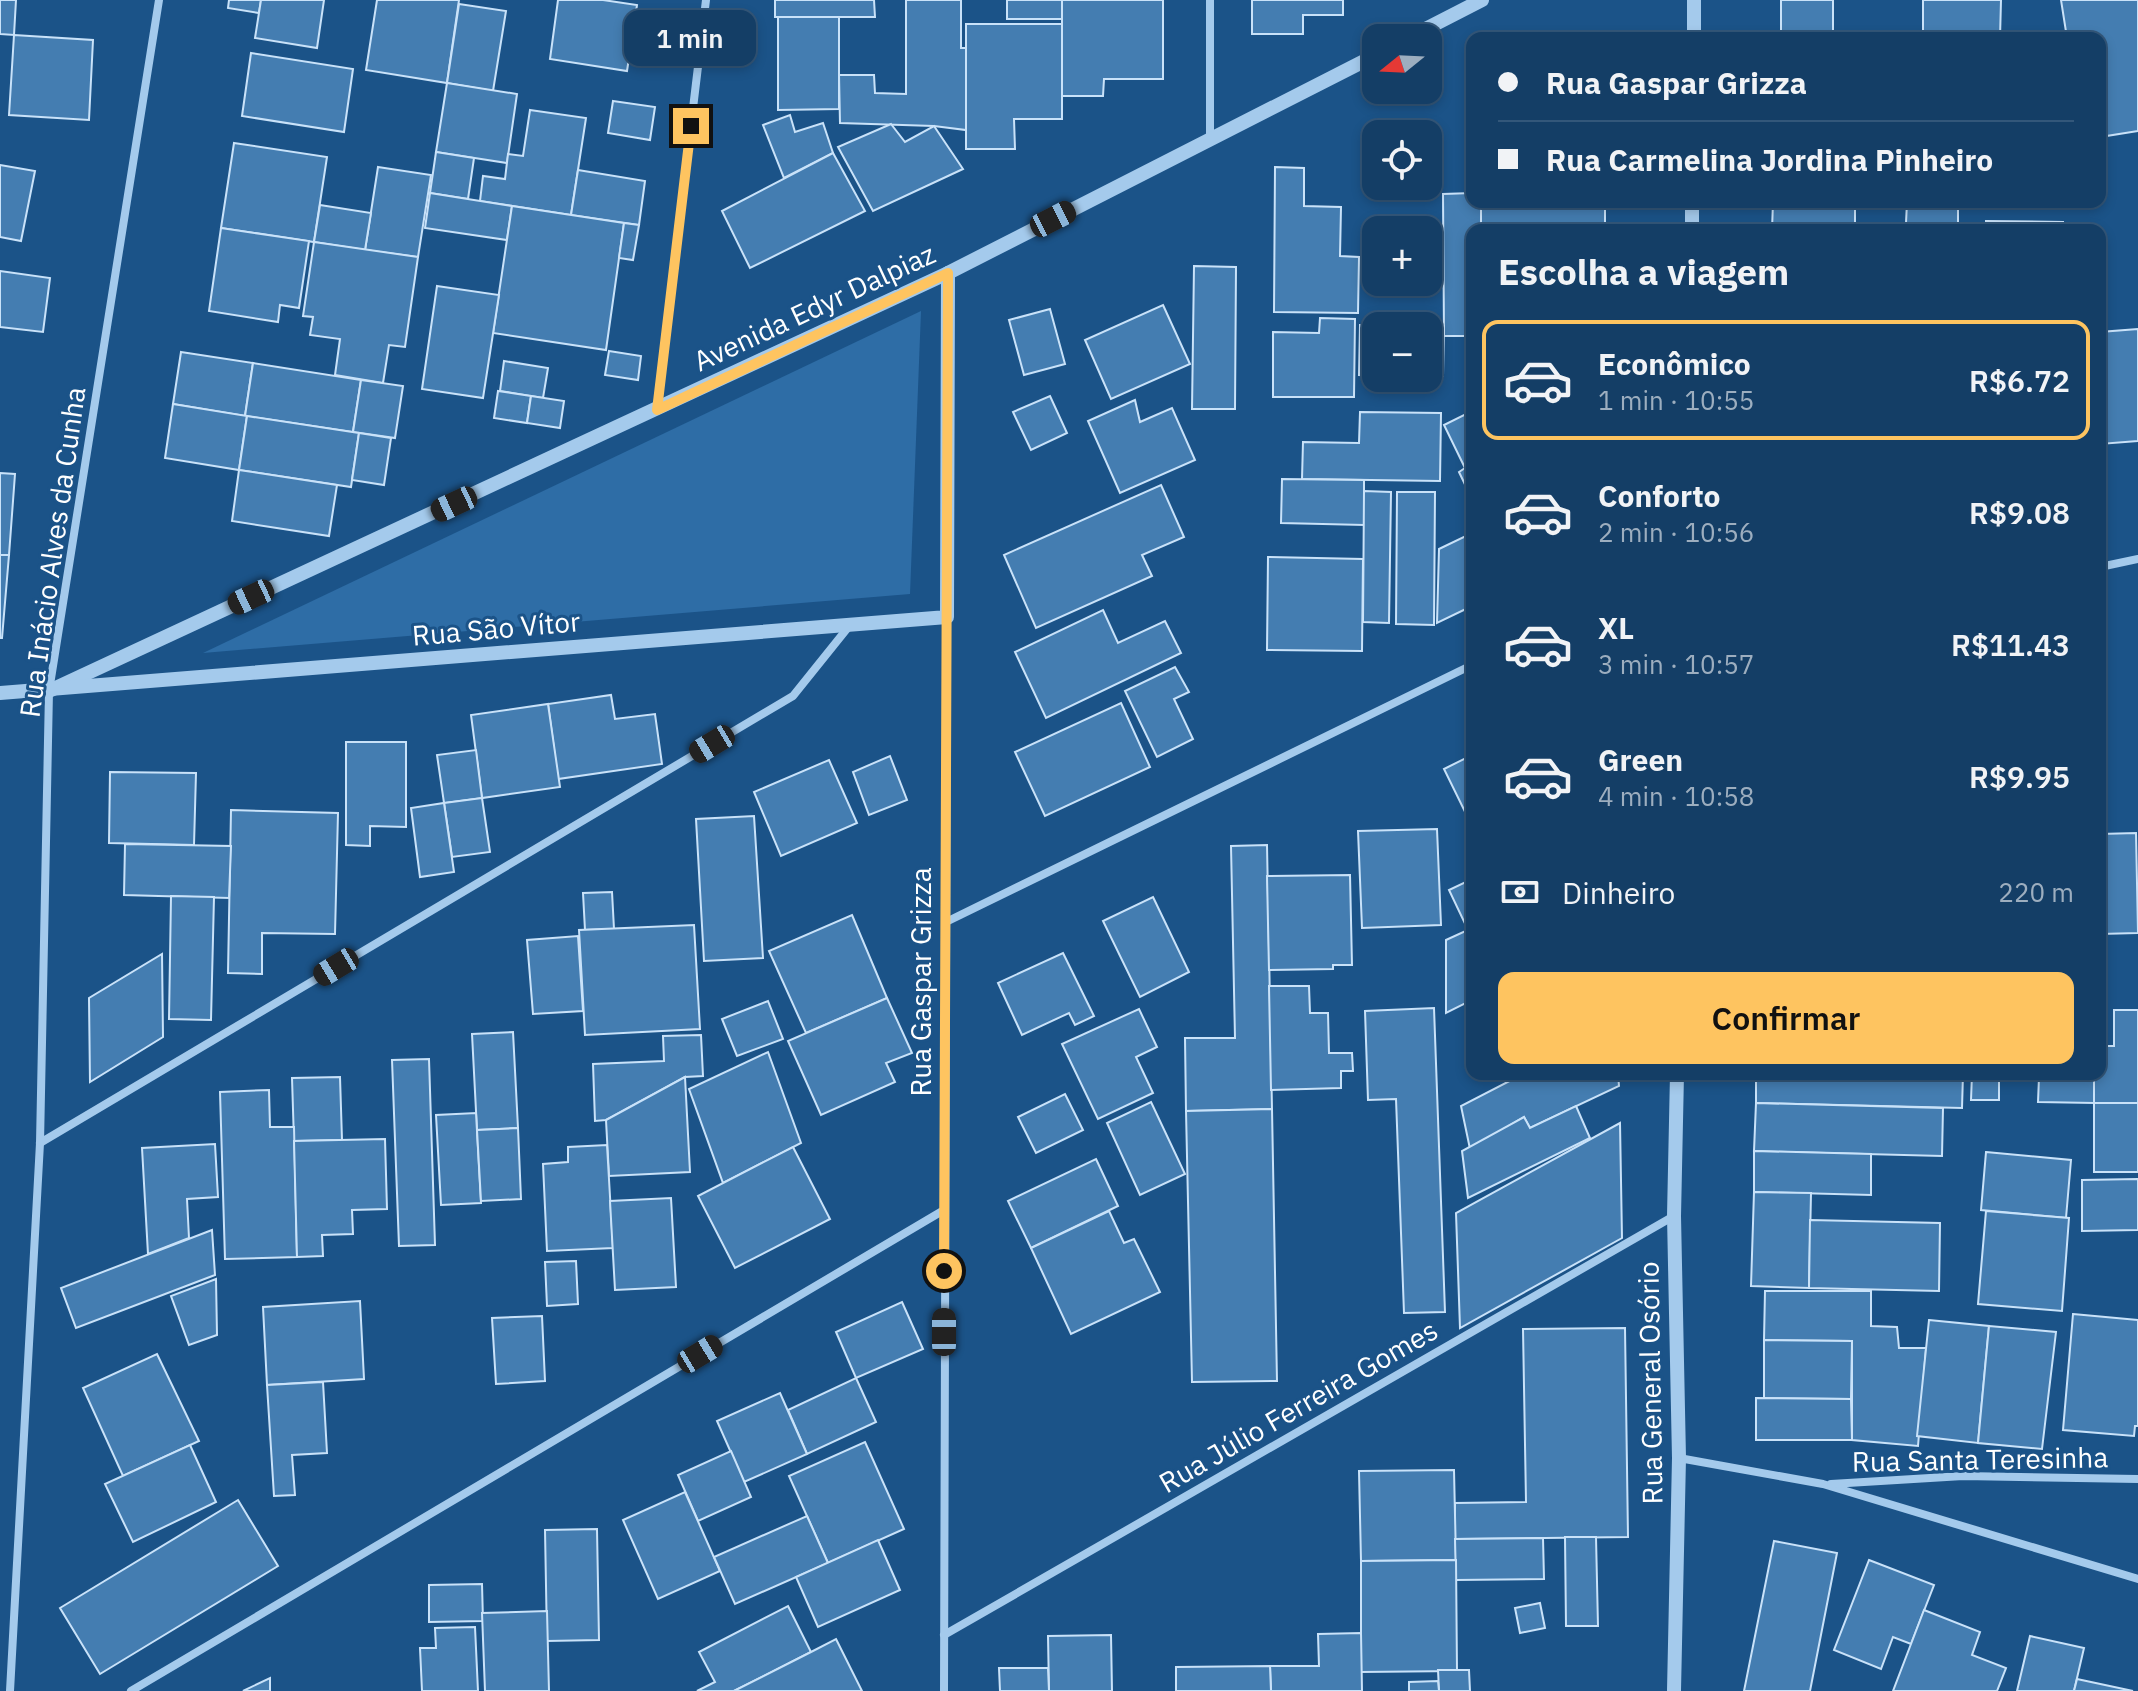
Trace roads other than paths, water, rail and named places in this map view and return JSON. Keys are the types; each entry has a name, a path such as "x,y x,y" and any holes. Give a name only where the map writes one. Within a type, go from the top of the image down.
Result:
{"street":[{"name":"Rua Inácio Alves da Cunha","path":"10,1691 40,1143 49,691 159,0"},
{"path":"657,410 706,0"},
{"path":"1210,0 1210,140"},
{"path":"1435,24 1482,0"},
{"path":"1694,0 1694,32"},
{"name":"Avenida Edyr Dalpiaz","path":"49,691 948,273 1362,62"},
{"name":"Rua Gaspar Grizza","path":"944,1691 948,273"},
{"path":"2106,566 2138,559"},
{"name":"Rua São Vítor","path":"0,693 947,617"},
{"path":"40,1143 793,696 850,625"},
{"path":"946,922 1466,668"},
{"name":"Rua General Osório","path":"1674,1691 1679,1458 1674,1216 1677,1080"},
{"path":"131,1691 944,1210"},
{"name":"Rua Júlio Ferreira Gomes","path":"944,1635 1674,1216"},
{"path":"1679,1458 1823,1484 2138,1579"},
{"name":"Rua Santa Teresinha","path":"1823,1484 1963,1476 2138,1479"}]}
